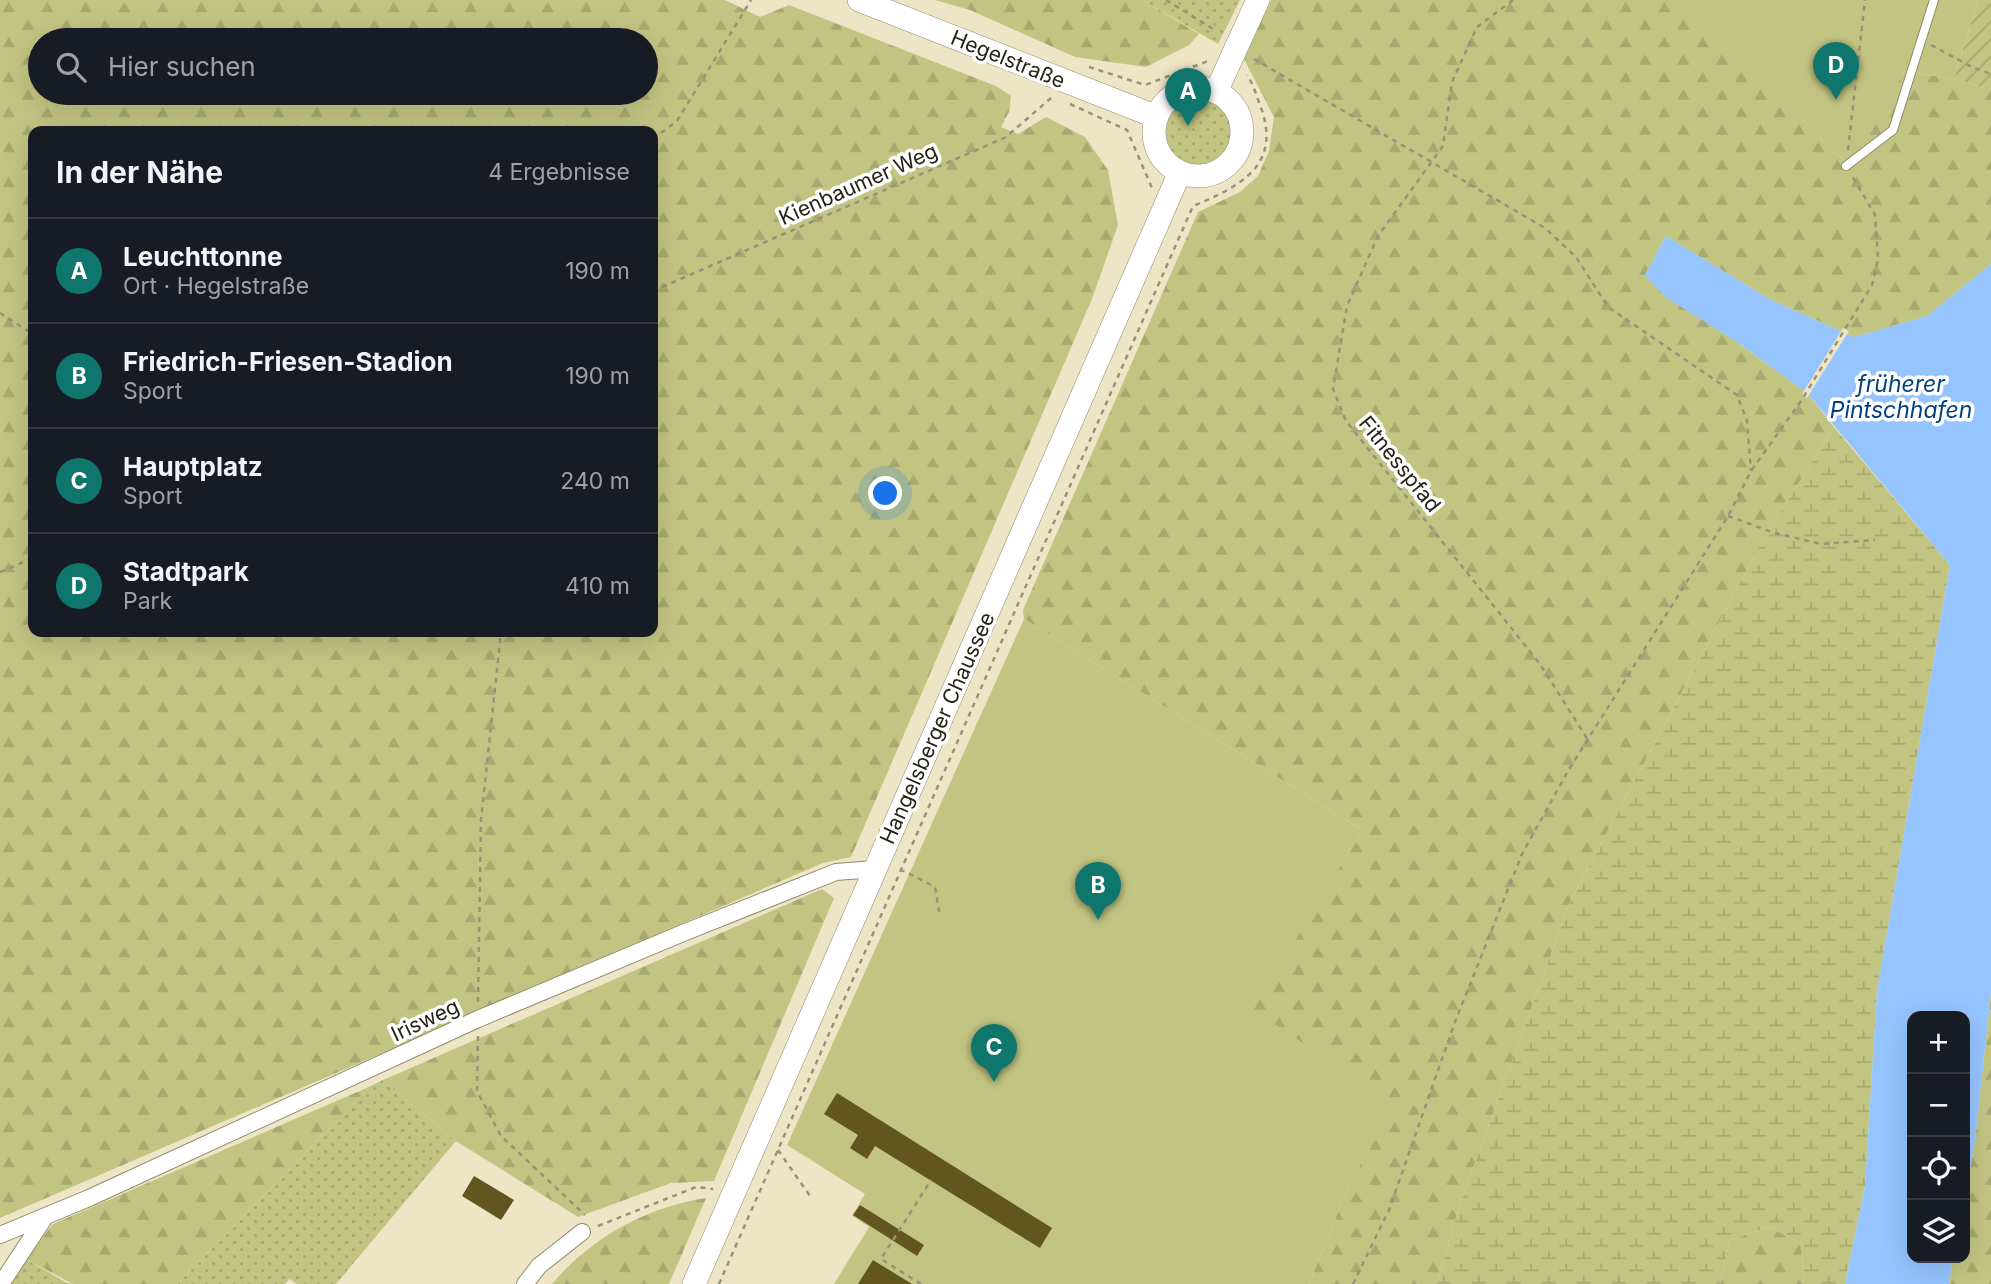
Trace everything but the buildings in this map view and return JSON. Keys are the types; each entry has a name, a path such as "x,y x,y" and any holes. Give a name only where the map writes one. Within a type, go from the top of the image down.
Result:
{"main road":[{"name":"Hegelstraße","path":"859,0 1067,90 1157,117"},
{"path":"1216,92 1258,0"},
{"path":"1192,89 1216,92 1231,103 1239,116 1241,145 1234,159 1223,169 1209,175 1180,172 1160,153 1155,140 1157,117 1167,101 1179,93 1192,89"},
{"name":"Hangelsberger Chaussee","path":"694,1284 745,1196 875,869 1180,172"}],"street":[{"name":"Irisweg","path":"0,1235 45,1217 478,1019 836,872 875,869"},
{"path":"1,1284 45,1217"},
{"path":"525,1284 538,1266 585,1226"}],"lane":[{"path":"1846,166 1894,130 1934,0"}],"path":[{"path":"658,135 677,121 751,0"},
{"path":"1166,0 1214,30"},
{"name":"Fitnesspfad","path":"1513,0 1477,27 1452,82 1443,146 1378,236 1347,306 1333,388 1346,421 1540,664 1588,740"},
{"path":"1353,1284 1389,1210 1455,1022 1522,854 1588,740 1728,516 1751,471 1801,401 1872,285 1878,260 1875,215 1846,166 1864,0"},
{"path":"1922,41 1991,74"},
{"path":"1231,58 1433,161 1545,228 1576,257 1608,307 1737,395 1747,421 1751,471"},
{"path":"719,1284 745,1196 777,1149 1193,206 1234,189 1254,173 1265,151 1268,124 1249,76 1231,58"},
{"name":"Kienbaumer Weg","path":"658,289 1006,137 1054,96 1067,90 1077,68 1087,67 1145,85 1209,60 1231,58"},
{"path":"1067,90 1071,106 1127,131 1152,188 1169,196"},
{"path":"0,313 28,331"},
{"path":"1728,516 1775,533 1821,544 1875,540"},
{"path":"0,572 28,560"},
{"path":"500,637 481,820 477,1091 501,1136 585,1226 696,1187 745,1196"},
{"path":"875,869 901,869 935,887 940,917"},
{"path":"777,1149 810,1196"},
{"path":"920,1284 881,1259 931,1180"}],"green space":[{"path":"0,0 725,0 760,17 789,5 996,86 1011,96 1009,112 1001,127 1018,134 1046,117 1085,137 1108,170 1118,225 1092,299 851,857 823,863 0,1218"},
{"path":"935,0 1142,0 1199,34 1189,45 1146,67 1075,57 970,10"},
{"path":"1142,0 1240,0 1218,44"},
{"path":"1271,0 1685,0 1841,158 1852,164 1904,71 1954,79 1991,90 1991,264 1927,316 1854,337 1771,300 1666,236 1645,275 1808,394 1834,427 1764,538 1570,902 1460,1204 1437,1284 1309,1284 1348,1187 1393,1103 1252,1010 1362,830 1024,619 1023,610 1198,212 1240,192 1258,176 1269,151 1274,117 1244,59"},
{"path":"1685,0 1978,0 1954,79 1904,71 1853,164 1841,158"},
{"path":"1978,0 1991,0 1991,90 1954,79"},
{"path":"1192,99 1206,99 1218,104 1227,113 1232,132 1230,145 1223,156 1206,165 1192,165 1180,160 1171,151 1166,139 1166,125 1171,113 1180,104"},
{"path":"1834,427 1950,565 1877,991 1865,1186 1845,1284 1804,1284 1801,1243 1769,1227 1730,1240 1720,1284 1437,1284 1460,1204 1570,902 1764,538"},
{"path":"1024,619 1362,830 1253,1010 1394,1103 1348,1187 1309,1284 834,1284 869,1227 852,1216 865,1194 787,1145"},
{"path":"822,889 834,898 714,1181 671,1183 578,1217 456,1141 383,1080"},
{"path":"1991,992 1991,1284 1949,1284 1952,1263 1970,1263 1970,1169"},
{"path":"383,1080 456,1141 336,1284 297,1284 289,1279 285,1284 177,1284 371,1086"},
{"path":"371,1086 177,1284 73,1284 26,1259 53,1224"},
{"path":"706,1198 669,1284 552,1284 584,1252 621,1227 662,1209"},
{"path":"1769,1227 1801,1243 1804,1284 1720,1284 1730,1240"},
{"path":"26,1259 67,1283 73,1284 11,1284"}],"water":[{"name":"früherer Pintschhafen","path":"1666,236 1771,300 1854,337 1927,316 1991,264 1991,992 1970,1169 1970,1011 1907,1011 1907,1263 1952,1263 1949,1284 1845,1284 1865,1186 1877,991 1950,565 1808,394 1740,344 1664,296 1645,275"}],"pier":[{"path":"1843,328 1849,331 1807,398 1802,394"}],"place":[{"name":"Stadtpark","path":"1836,100"},
{"name":"Leuchttonne","path":"1188,126"},
{"name":"Friedrich-Friesen-Stadion","path":"1098,920"},
{"name":"Hauptplatz","path":"994,1082"}]}
